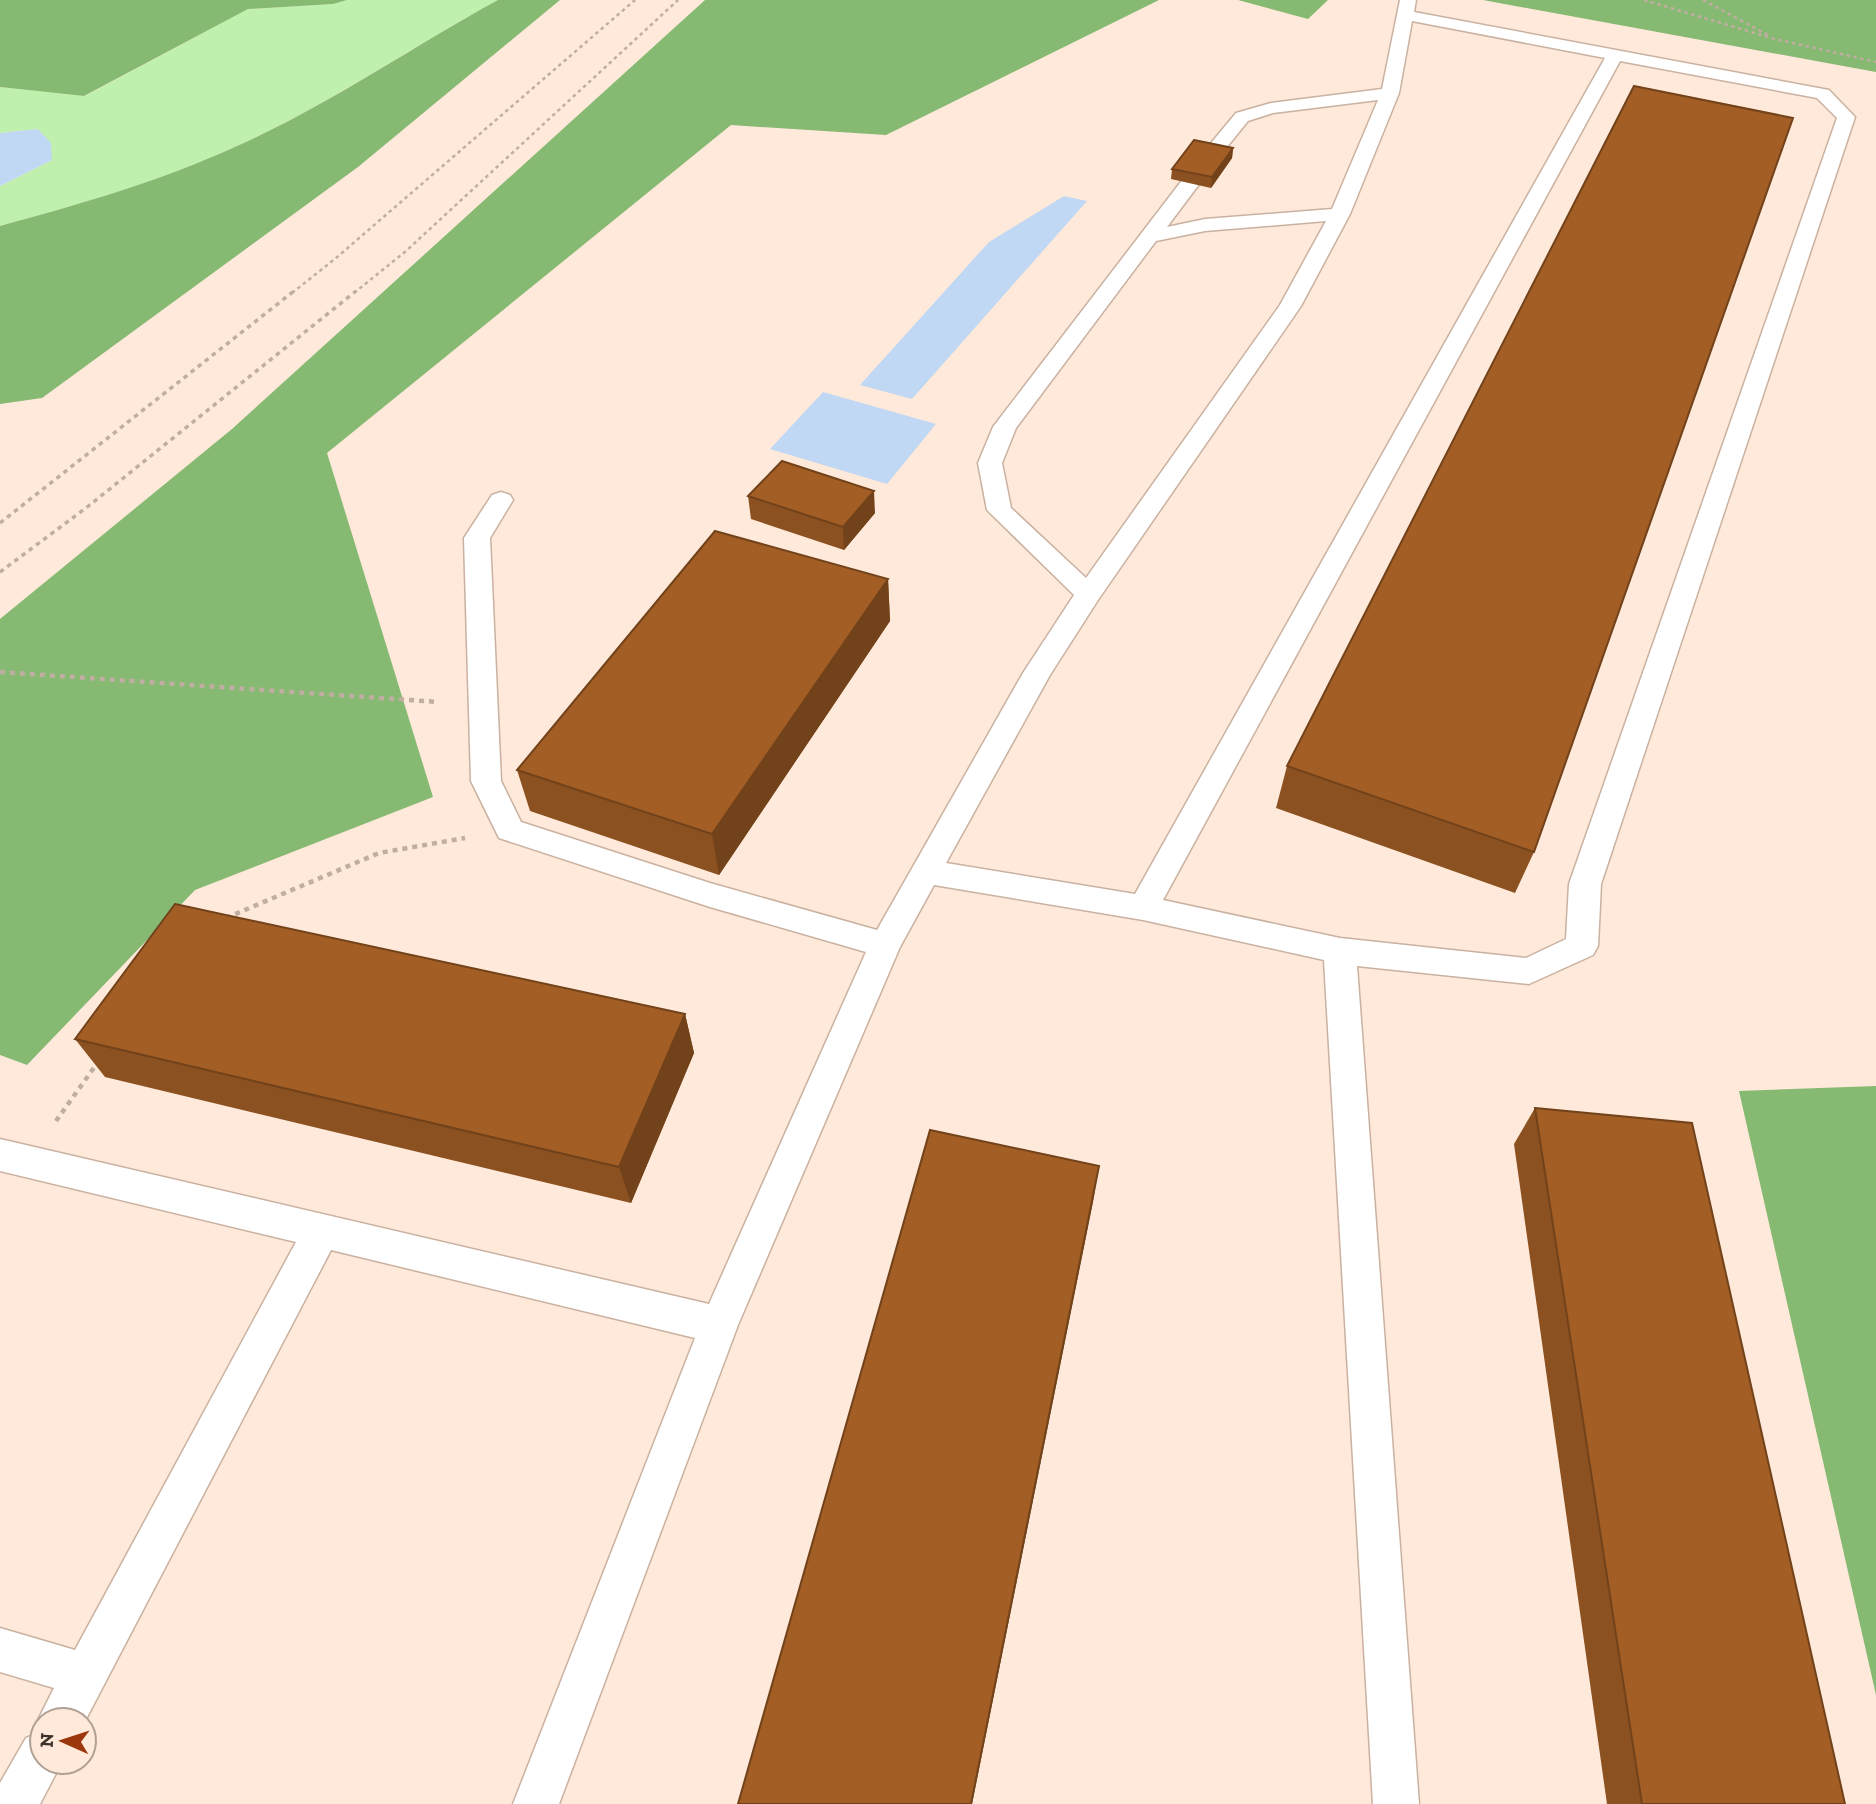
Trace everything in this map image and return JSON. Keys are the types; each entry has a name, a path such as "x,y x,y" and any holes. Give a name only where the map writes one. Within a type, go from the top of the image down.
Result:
{"lane":[{"path":"536,1804 719,1325 885,945 1037,673 1088,594 1290,306 1340,214 1390,93 1406,8 1615,55 1823,94 1846,117 1586,884 1582,946 1530,971 1340,951 1143,908 926,872"},
{"path":"1143,908 1615,55"},
{"path":"1211,154 1242,117 1271,108 1390,93"},
{"path":"1088,594 999,510 990,463 1005,427 1190,183"},
{"path":"1152,236 1205,225 1340,214"},
{"path":"501,500 477,538 486,781 510,830 710,895 885,945"},
{"path":"1340,951 1396,1804"},
{"path":"14,1158 719,1325"},
{"path":"69,1706 323,1231"},
{"path":"0,1650 86,1675"},
{"path":"14,1804 30,1776"}],"path":[{"path":"0,523 337,258 635,0"},
{"path":"0,572 86,508 406,251 678,0"},
{"path":"1644,0 1775,39 1876,62"},
{"path":"1703,0 1775,39"},
{"path":"0,672 484,705"},
{"path":"214,923 379,853 510,830"},
{"path":"14,1158 100,1059"}],"green space":[{"path":"0,0 347,0 333,4 248,9 84,96 0,87"},
{"path":"347,0 498,0 336,95 237,146 150,181 0,226 0,186 52,160 38,129 0,133 0,87 85,96 248,9 333,4"},
{"path":"498,0 560,0 358,167 42,398 0,404 0,226 150,181 237,146 304,113"},
{"path":"705,0 1159,0 886,135 731,125 327,453 433,797 195,890 27,1065 0,1055 0,619 232,429"},
{"path":"1238,0 1328,0 1308,19"},
{"path":"1483,0 1876,0 1876,72"},
{"path":"1876,1086 1876,1695 1739,1091"}],"water":[{"path":"38,129 51,143 52,160 0,186 0,133"},
{"path":"1064,196 1087,201 912,399 860,385 989,242"},
{"path":"823,392 936,424 887,484 770,449"}],"building":[{"path":"1634,86 1793,118 1534,852 1287,766"},
{"path":"1194,140 1233,148 1212,177 1172,169"},
{"path":"782,461 874,491 843,527 748,496"},
{"path":"715,531 888,579 712,834 517,770"},
{"path":"175,904 685,1014 619,1167 75,1039"},
{"path":"1535,1108 1692,1123 1845,1804 1642,1804"},
{"path":"930,1130 1099,1166 971,1804 738,1804"}]}
